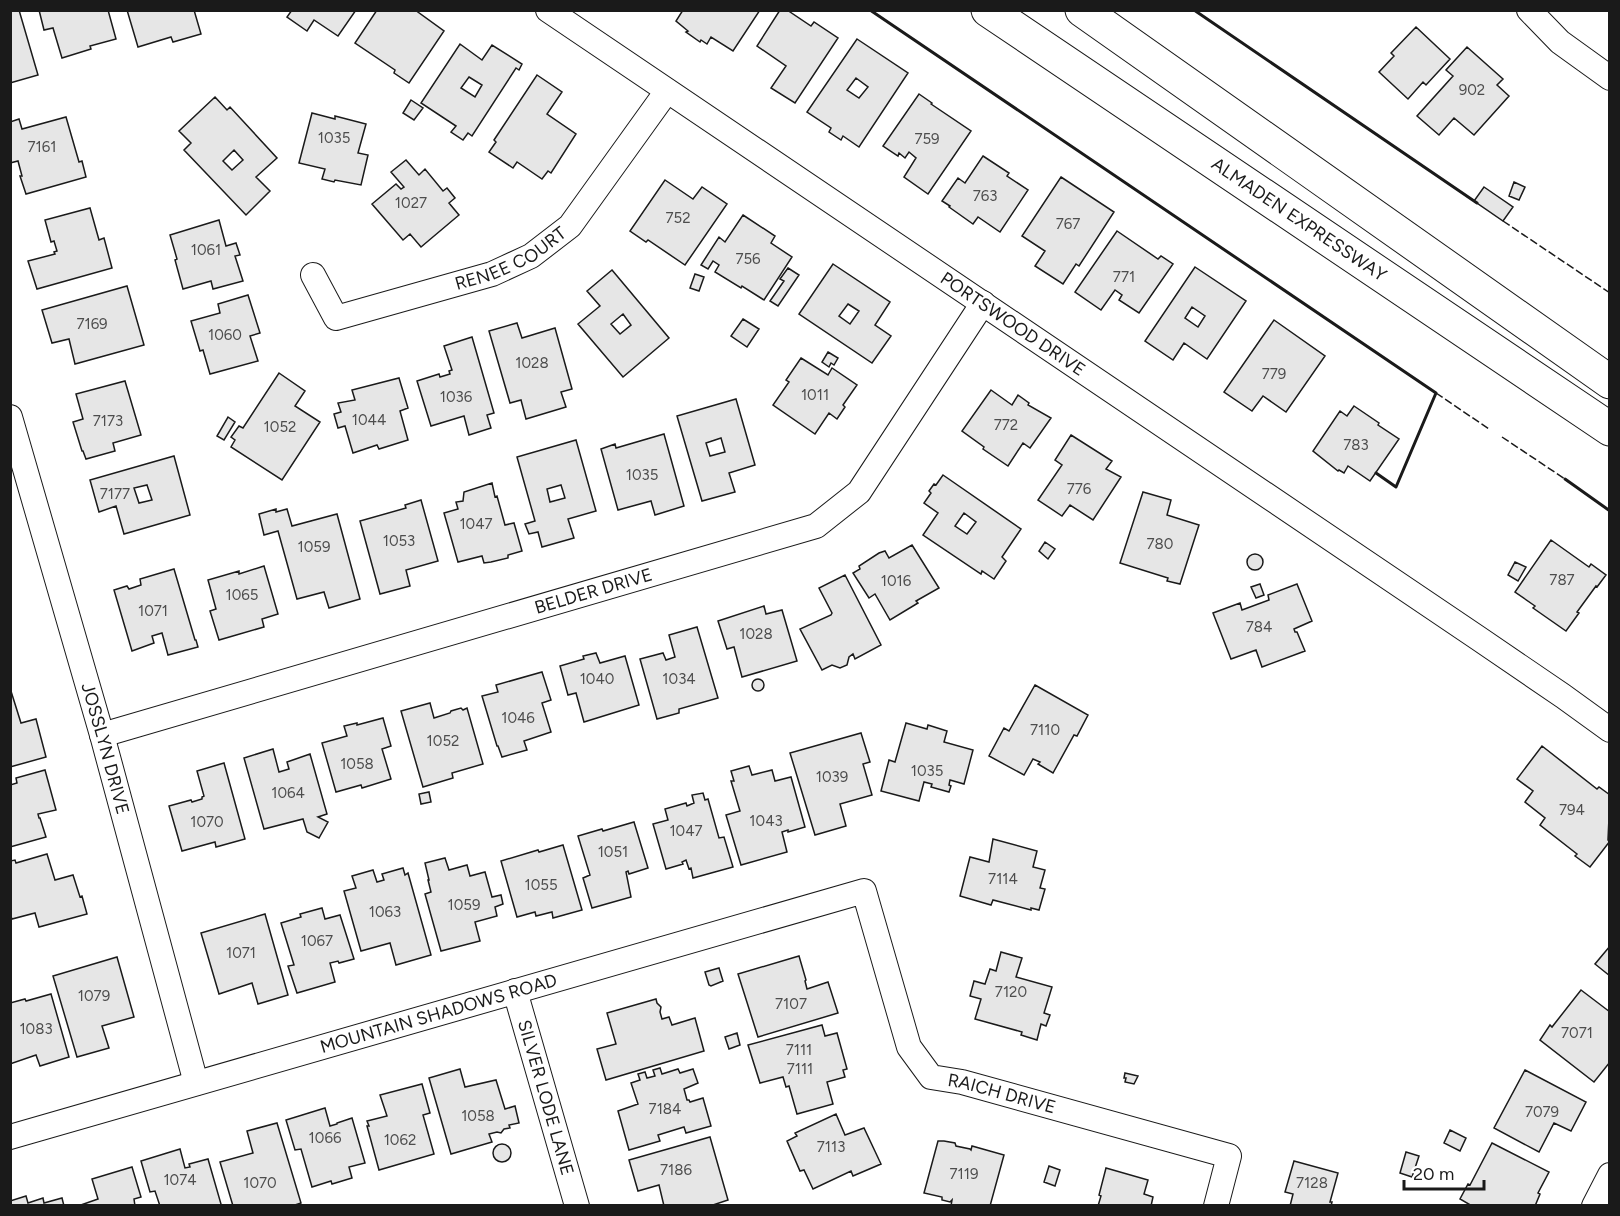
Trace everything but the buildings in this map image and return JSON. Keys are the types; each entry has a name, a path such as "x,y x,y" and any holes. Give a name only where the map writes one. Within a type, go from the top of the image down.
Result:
{"main road":[{"name":"ALMADEN EXPRESSWAY","path":"988,10 1610,429"},
{"path":"1082,10 1610,382"}],"street":[{"name":"PORTSWOOD DRIVE","path":"548,10 1478,638 1610,730"},
{"path":"1529,10 1560,42 1610,78"},
{"name":"RENEE COURT","path":"313,275 336,318 492,274 531,256 570,226 667,91"},
{"name":"BELDER DRIVE","path":"102,735 816,526 859,492 983,303"},
{"name":"JOSSLYN DRIVE","path":"10,417 102,735 196,1083"},
{"name":"MOUNTAIN SHADOWS ROAD","path":"10,1137 864,891"},
{"name":"RAICH DRIVE","path":"864,891 909,1047 931,1077 962,1082 1229,1156 1216,1206"},
{"name":"SILVER LODE LANE","path":"515,991 577,1206"},
{"path":"1594,1206 1610,1175"}],"fence":[{"path":"1503,221 1610,293"},
{"path":"1436,393 1489,429"},
{"path":"1502,437 1565,479"}],"wall":[{"path":"870,10 1436,393 1396,487 1376,473"},
{"path":"1194,10 1477,203"},
{"path":"1565,479 1610,511"}]}
